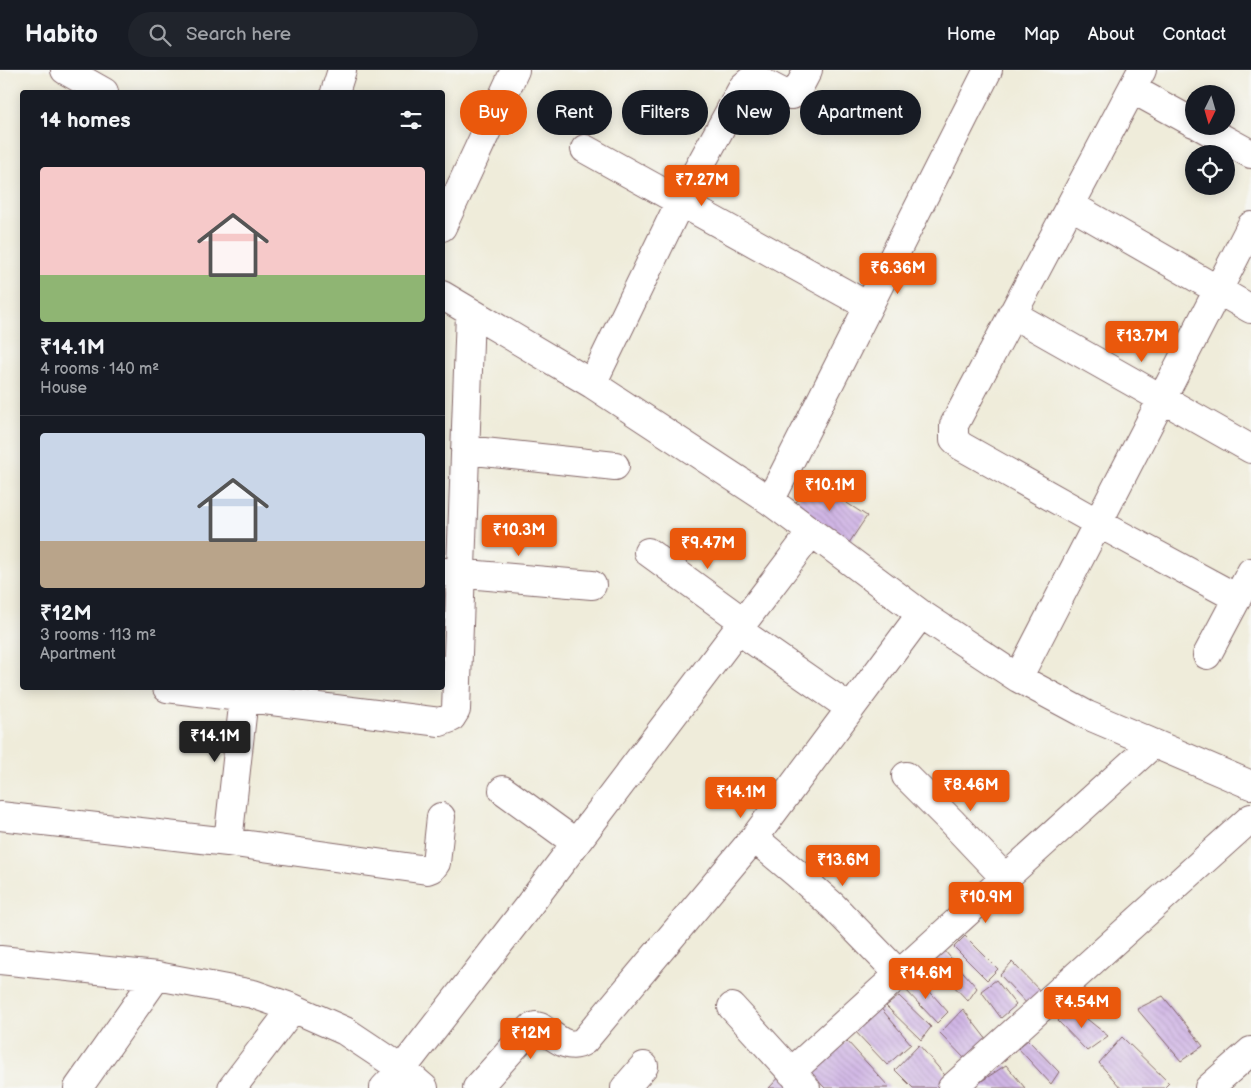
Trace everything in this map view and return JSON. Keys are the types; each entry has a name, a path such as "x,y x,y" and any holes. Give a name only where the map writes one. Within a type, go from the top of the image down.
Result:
{"street":[{"path":"66,70 101,90"},
{"path":"336,90 342,70"},
{"path":"445,221 516,70"},
{"path":"592,384 680,202 743,87 741,75 760,81 787,95 792,95 797,91 808,70"},
{"path":"770,501 988,70"},
{"path":"1185,116 1137,80 954,426 954,439 961,446 1098,523 1237,598"},
{"path":"1216,135 1251,154"},
{"path":"585,149 868,306"},
{"path":"1072,206 1251,309"},
{"path":"1018,678 1251,226"},
{"path":"445,297 592,384 770,501 922,614 1018,678 1088,715 1251,785"},
{"path":"206,690 244,692 440,722 451,718 456,710 450,655 452,572 465,450 470,312"},
{"path":"1012,314 1251,449"},
{"path":"465,450 615,466"},
{"path":"393,1078 576,843 811,533"},
{"path":"648,552 741,626 850,708"},
{"path":"452,572 592,584"},
{"path":"1207,655 1251,572"},
{"path":"477,1088 531,1028 540,1027 569,1046 578,1046 584,1041 754,838 922,614"},
{"path":"228,842 244,692"},
{"path":"732,1007 798,1080 899,974 1153,744"},
{"path":"906,776 1004,878"},
{"path":"503,790 576,843"},
{"path":"0,816 228,842 427,870 436,863 441,817"},
{"path":"952,1088 1251,818"},
{"path":"754,838 833,906 899,974"},
{"path":"3,966 157,976 253,994 293,1008 345,1031 393,1078 424,1088"},
{"path":"78,1088 157,976"},
{"path":"232,1088 293,1008"},
{"path":"1217,1086 1251,1051"},
{"path":"625,1088 644,1066"}],"building":[{"path":"811,480 867,516 849,543 793,507"},
{"path":"965,936 998,969 987,980 954,947"},
{"path":"944,950 977,988 968,1001 933,964"},
{"path":"1012,962 1045,996 1030,1007 1000,975"},
{"path":"916,976 948,1012 937,1023 905,989"},
{"path":"996,980 1016,1005 1001,1018 981,991"},
{"path":"899,996 931,1027 921,1040 886,1006"},
{"path":"1163,996 1203,1046 1181,1061 1137,1009"},
{"path":"879,1006 911,1044 887,1065 853,1029"},
{"path":"1071,1006 1108,1036 1087,1051 1058,1021"},
{"path":"963,1009 987,1040 967,1061 940,1033"},
{"path":"1122,1037 1169,1083 1164,1088 1121,1088 1099,1063"},
{"path":"1028,1040 1059,1072 1051,1084 1018,1048"},
{"path":"847,1041 888,1088 825,1088 810,1072"},
{"path":"919,1045 950,1081 941,1088 913,1088 895,1070"},
{"path":"1006,1065 1025,1088 976,1088 974,1086"},
{"path":"782,1074 793,1088 769,1088"}]}
